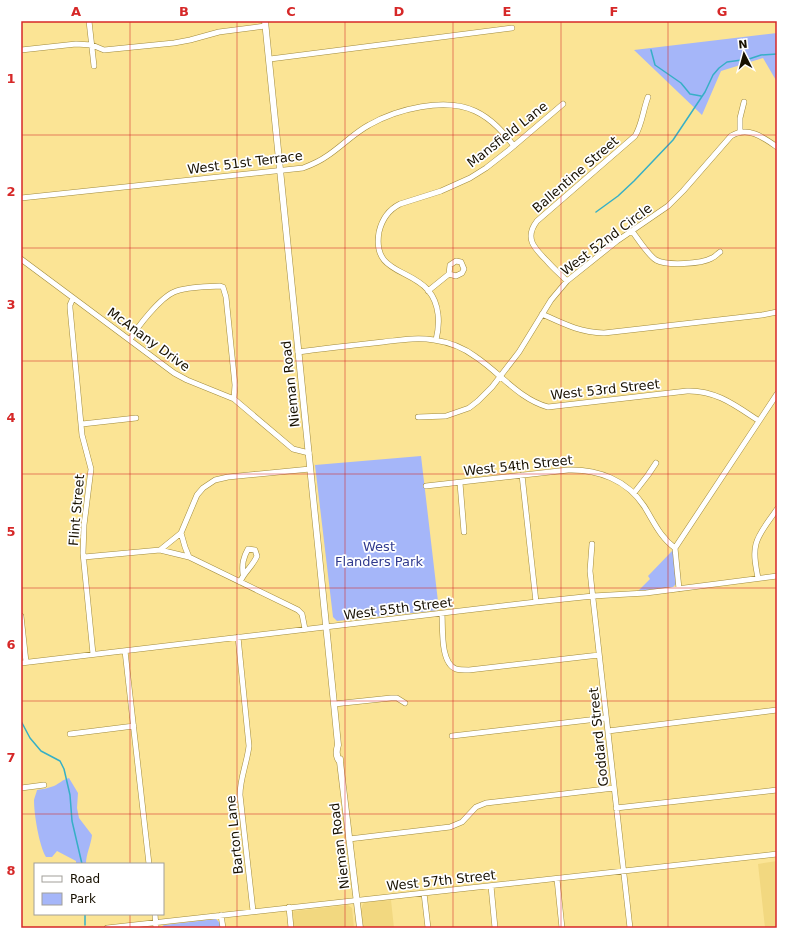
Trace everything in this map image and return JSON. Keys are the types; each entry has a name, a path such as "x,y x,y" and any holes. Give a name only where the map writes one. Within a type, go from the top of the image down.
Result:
{"main road":[{"name":"Nieman Road","path":"265,23 270,59 325,628 360,928"}],"street":[{"path":"89,21 94,66"},
{"path":"21,50 76,44 92,46 104,50 174,43 265,23"},
{"path":"270,59 512,28"},
{"name":"Ballentine Street","path":"567,281 534,248 531,240 533,227 537,221 635,136 648,98"},
{"path":"744,102 740,118 740,132 751,132 777,147"},
{"name":"Mansfield Lane","path":"436,340 439,327 439,316 436,305 428,291 420,283 392,268 384,259 380,251 378,239 384,218 400,204 441,191 470,178 498,160 563,104"},
{"name":"West 51st Terrace","path":"21,198 302,168 316,163 353,135 383,118 410,109 433,106 457,106 475,111 495,124 514,146"},
{"name":"West 52nd Circle","path":"418,417 446,416 468,408 487,393 519,352 551,300 567,281 676,199 727,140 731,136 740,132"},
{"path":"632,231 652,257 663,262 675,264 700,261 712,258 720,252"},
{"name":"McAnany Drive","path":"21,259 158,361 187,380 234,399 294,449 308,453"},
{"path":"428,291 449,274"},
{"path":"130,340 141,324 164,298 170,294 184,290 220,286 223,287 227,304 235,385 234,399"},
{"name":"Flint Street","path":"73,298 70,308 84,444 91,469 84,525 84,557 93,654"},
{"path":"542,314 574,329 596,333 762,315 777,312"},
{"name":"West 53rd Street","path":"298,352 414,339 436,340 469,352 529,399 539,404 548,406 687,391 701,391 717,396 759,421"},
{"path":"679,589 675,548 777,394"},
{"path":"82,424 136,418"},
{"path":"634,493 656,463"},
{"path":"160,550 182,533 198,495 210,483 221,478 310,469"},
{"name":"West 54th Street","path":"426,486 583,469 614,479 634,493 662,536 675,548"},
{"path":"522,476 536,602"},
{"path":"460,483 464,532"},
{"path":"758,578 755,556 756,544 777,509"},
{"path":"182,533 189,557"},
{"name":"Goddard Street","path":"592,544 590,571 630,928"},
{"path":"84,557 160,550 189,557 298,610 302,614 304,629"},
{"path":"240,582 243,574"},
{"name":"West 55th Street","path":"23,663 536,602 593,596 646,593 777,576"},
{"path":"442,614 445,655 449,664 456,669 469,670 599,655"},
{"path":"21,616 23,663"},
{"name":"Barton Lane","path":"238,637 249,746 240,795 253,911"},
{"path":"125,651 149,863"},
{"path":"334,704 391,698 397,698 405,702"},
{"path":"608,732 777,710"},
{"path":"452,736 606,718"},
{"path":"70,734 134,726"},
{"path":"21,788 44,785"},
{"path":"349,840 450,827 462,822 476,807 486,803 614,788"},
{"path":"616,808 777,790"},
{"name":"West 57th Street","path":"107,928 156,925 253,911 777,854"},
{"path":"557,879 562,928"},
{"path":"491,886 495,928"},
{"path":"424,893 428,928"},
{"path":"289,907 291,928"},
{"path":"154,915 156,925"},
{"path":"222,915 223,928"}],"shaded area":[{"path":"777,861 777,928 765,928 758,864"},
{"path":"391,900 394,928 363,928 361,909 363,904 367,902"},
{"path":"348,905 352,908 354,928 294,928 292,915 294,911"}],"green space":[{"path":"777,33 777,82 763,58 721,71 702,115 634,50"},
{"name":"West Flanders Park","path":"421,456 439,610 337,621 333,617 315,465"},
{"path":"673,550 676,584 673,587 638,591 650,579 648,576"},
{"path":"69,778 78,793 77,808 79,818 92,835 86,863 76,863 76,861 57,851 52,857 46,857 41,845 37,829 34,800 37,790 54,786"},
{"path":"216,919 220,923 221,928 160,928 164,925"}],"waterway":[{"path":"651,50 655,65 681,83 690,94 701,96"},
{"path":"596,212 618,196 673,140 705,92 713,75 719,68 727,62 749,59 761,55 777,54"},
{"path":"21,721 30,738 41,751 60,761 64,769 70,795 72,821 82,863"},
{"path":"85,915 85,925"}]}
